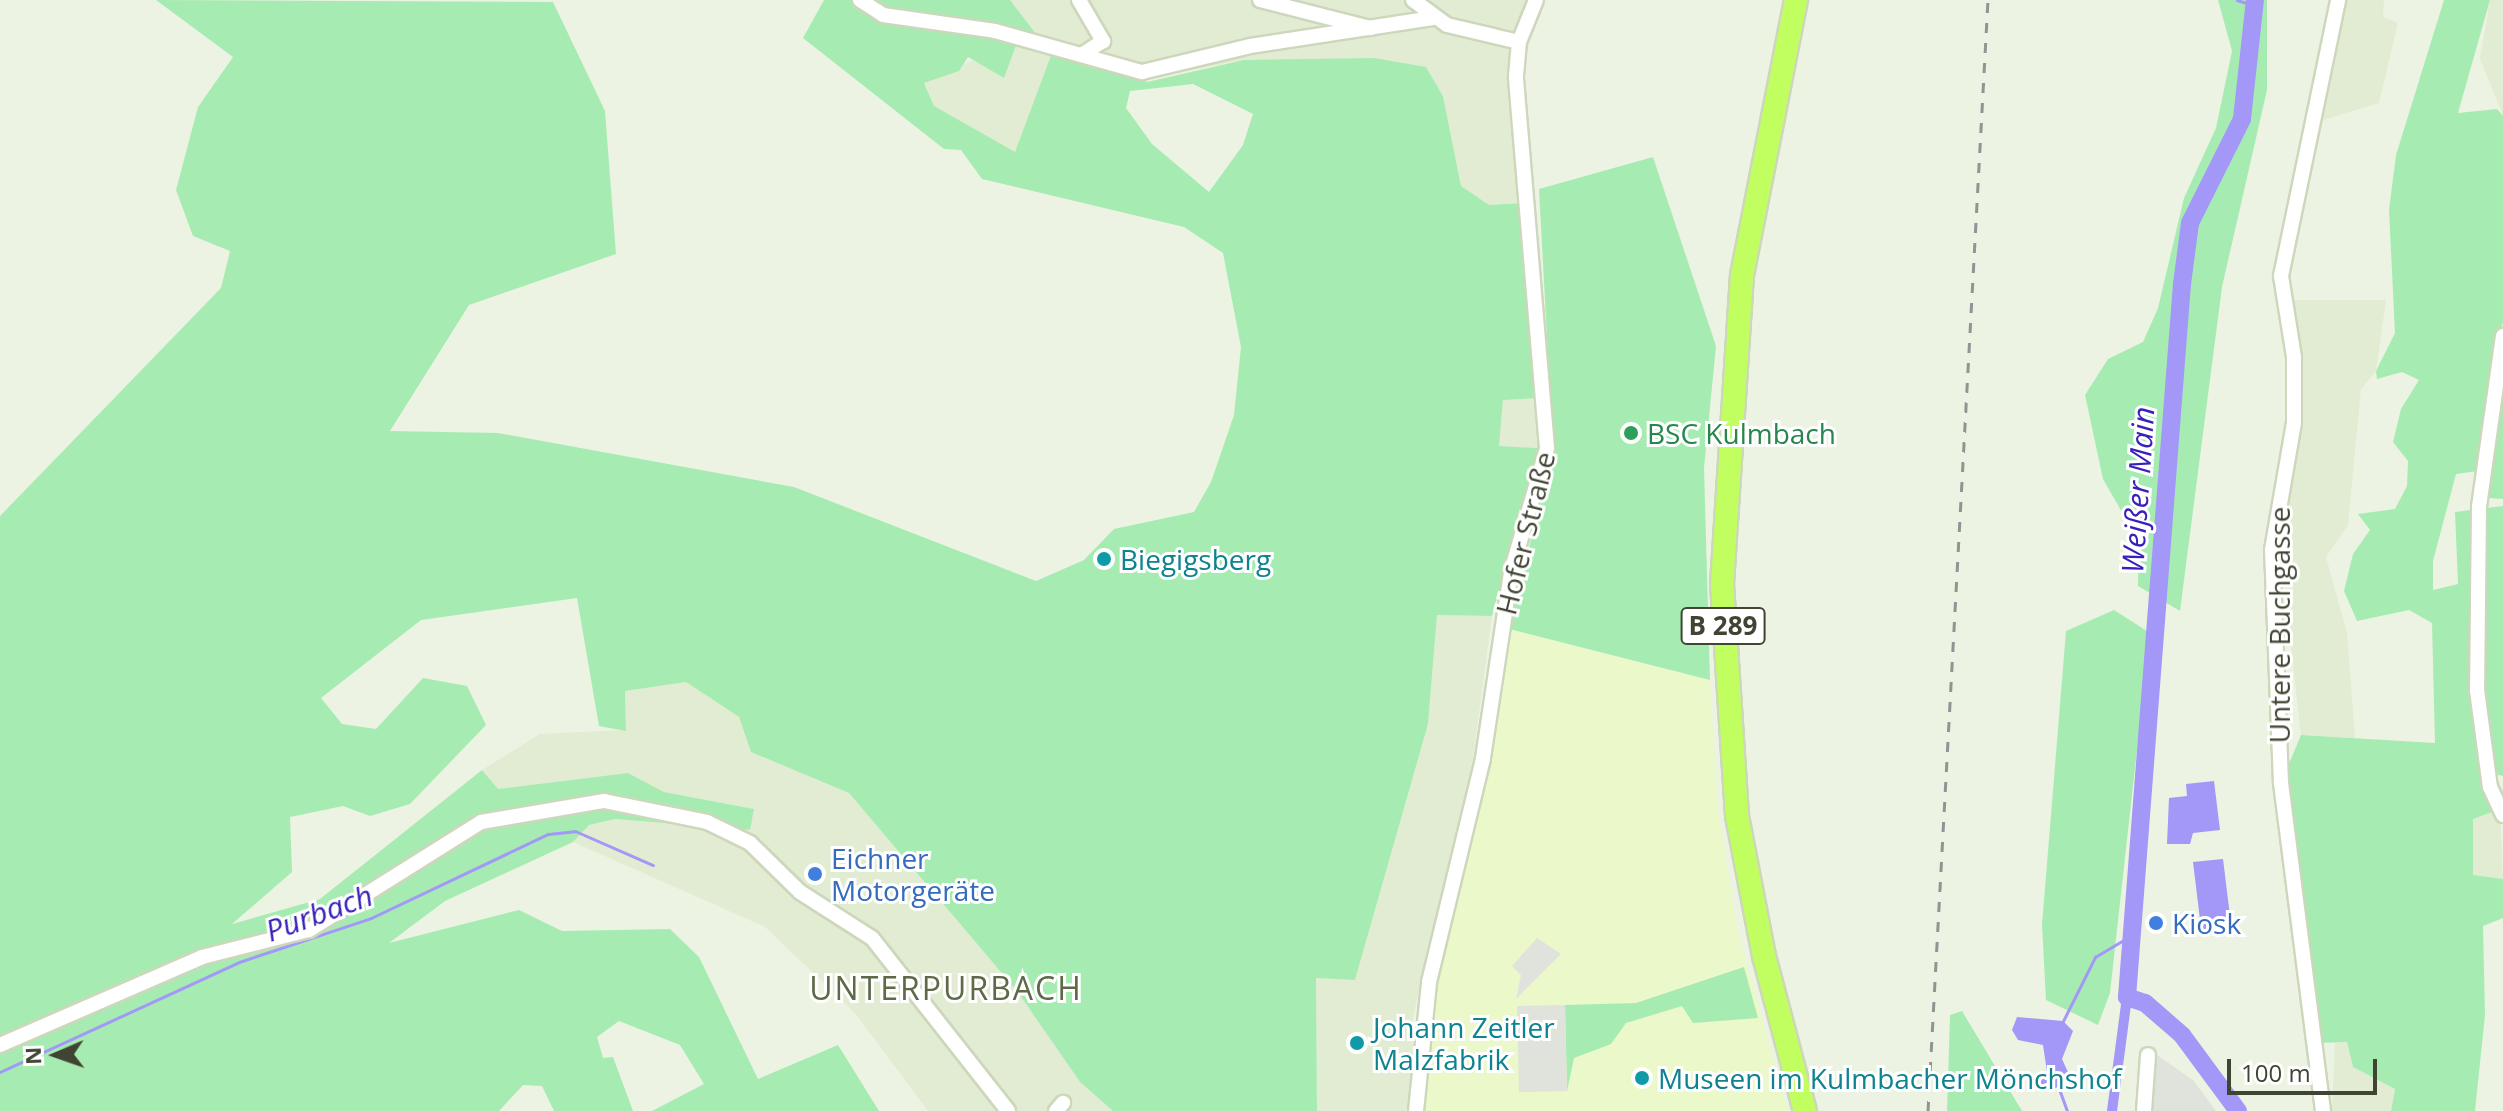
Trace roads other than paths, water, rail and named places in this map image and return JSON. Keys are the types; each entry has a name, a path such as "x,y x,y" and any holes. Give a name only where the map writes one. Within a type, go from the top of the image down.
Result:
{"highway":[{"name":"B 289","path":"1796,0 1742,275 1722,584 1737,816 1764,956 1805,1111"}],"street":[{"path":"860,0 883,15 995,31 1142,72 1250,46 1433,18 1519,42"},
{"path":"1079,0 1103,41 1083,54"},
{"path":"1260,0 1370,28"},
{"path":"1413,0 1433,18"},
{"name":"Hofer Straße","path":"1416,1111 1421,1022 1483,758 1511,572 1547,448 1519,42 1536,0"},
{"name":"Untere Buchgasse","path":"2323,1111 2281,783 2272,550 2294,422 2294,357 2281,276 2338,0"},
{"path":"2503,336 2479,506 2477,678 2490,787 2503,815"},
{"path":"0,1045 202,957 309,930 481,822 595,801 669,812 736,833 800,892 872,938 1008,1111"},
{"path":"2144,1111 2148,1055"}],"waterway":[{"path":"2237,0 2256,6"},
{"name":"Weißer Main","path":"2238,1111 2182,1035 2145,1003 2127,997 2182,284 2190,223 2242,119 2255,0"},
{"name":"Purbach","path":"0,1072 239,962 371,918 548,834 575,831 653,865"},
{"path":"2063,1021 2095,957 2132,935"},
{"name":"Weißer Main","path":"2112,1111 2127,997"},
{"path":"2059,1089 2067,1111"}],"railway":[{"path":"1928,1111 1988,0"}],"place":[{"name":"BSC Kulmbach","path":"1631,433"},
{"name":"Biegigsberg","path":"1104,559"},
{"name":"Eichner Motorgeräte","path":"815,874"},
{"name":"Kiosk","path":"2156,923"},
{"name":"Johann Zeitler Malzfabrik","path":"1357,1043"},
{"name":"Museen im Kulmbacher Mönchshof","path":"1642,1078"}],"district":[{"name":"UNTERPURBACH","path":"946,988"}]}
